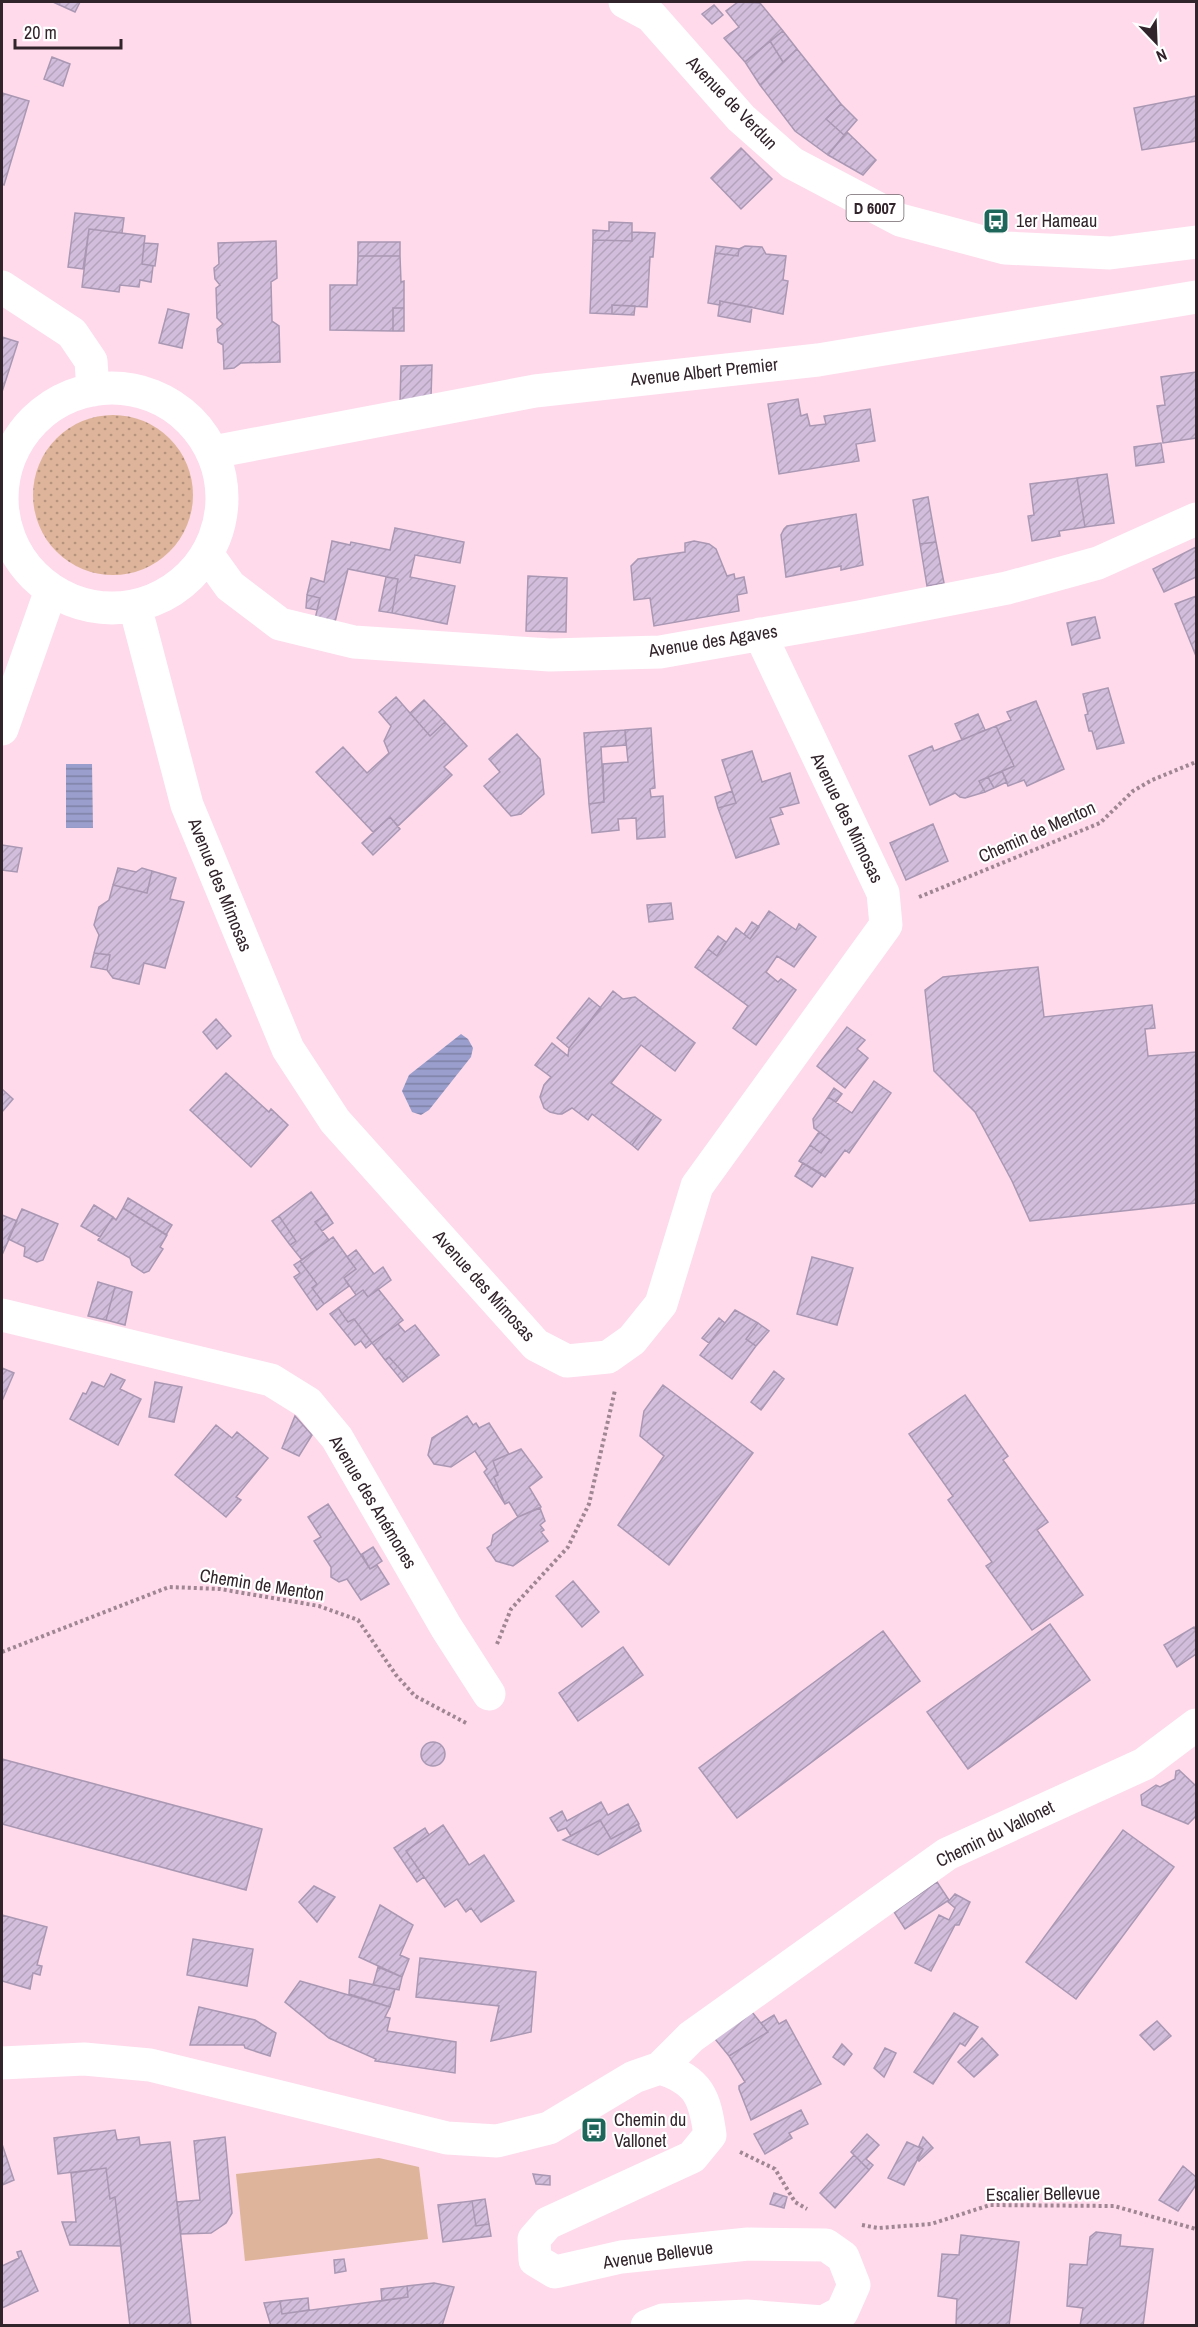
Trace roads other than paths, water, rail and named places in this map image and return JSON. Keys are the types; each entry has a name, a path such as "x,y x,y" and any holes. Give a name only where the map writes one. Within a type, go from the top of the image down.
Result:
{"street":[{"name":"Avenue de Verdun","path":"625,2 651,16 741,118 792,163 900,220 1005,248 1110,253 1197,242"},
{"path":"2,287 72,333 91,361 93,390"},
{"name":"Avenue Albert Premier","path":"213,452 535,391 818,360 1197,297"},
{"path":"129,389 164,400 192,422 213,452 222,486 220,521 207,554 189,578 164,596 135,606 106,608 77,603 51,590 8,550 3,516 3,482 13,449 33,421 60,401 93,390 129,389"},
{"name":"Avenue des Agaves","path":"207,554 230,586 280,624 354,642 550,655 660,652 1007,588 1098,563 1197,519"},
{"path":"2,729 51,590"},
{"name":"Avenue des Mimosas","path":"135,606 187,806 288,1049 334,1121 536,1345 567,1361 608,1357 632,1340 661,1304 697,1186 886,925 883,893 760,634"},
{"name":"Avenue des Anémones","path":"2,1315 271,1380 308,1403 338,1438 446,1627 489,1694"},
{"name":"Chemin du Vallonet","path":"2,2063 84,2059 150,2066 447,2138 497,2141 549,2128 634,2077 660,2068 691,2037 947,1854 1144,1764 1197,1725"},
{"name":"Avenue Bellevue","path":"647,2325 663,2320 747,2316 823,2322 842,2312 854,2285 843,2257 826,2245 747,2244 621,2258 555,2272 535,2260 534,2239 548,2223 692,2157 710,2135 706,2104 679,2074 660,2068"}],"water":[{"path":"66,764 92,764 93,828 66,828"},
{"path":"461,1034 468,1039 473,1048 471,1057 429,1110 421,1115 412,1112 402,1091 409,1075"}],"place":[{"name":"1er Hameau","path":"996,221"},
{"name":"Chemin du Vallonet","path":"594,2130"}]}
